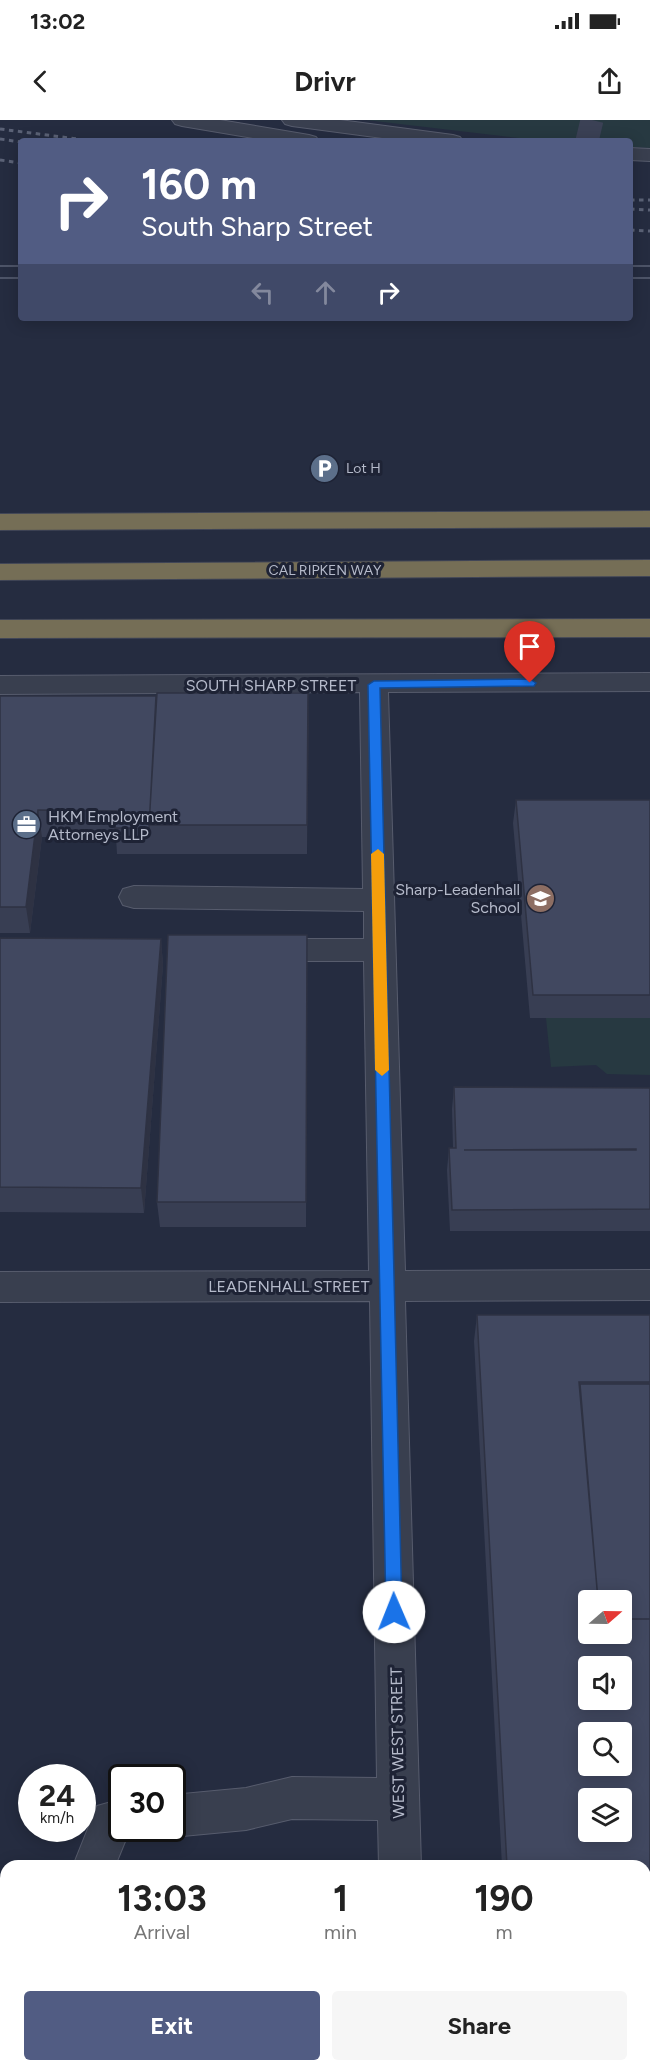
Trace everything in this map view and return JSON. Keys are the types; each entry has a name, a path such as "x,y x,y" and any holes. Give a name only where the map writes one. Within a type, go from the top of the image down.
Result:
{"highway":[{"path":"0,522 650,518"},
{"name":"CAL RIPKEN WAY","path":"0,572 650,568"},
{"path":"0,629 650,628"}],"street":[{"path":"182,120 291,138"},
{"path":"292,120 430,138"},
{"path":"633,154 650,155"},
{"name":"SOUTH SHARP STREET","path":"0,685 650,682"},
{"name":"WEST WEST STREET","path":"374,685 400,1860"},
{"path":"134,897 379,900"},
{"path":"237,951 380,950"},
{"name":"LEADENHALL STREET","path":"0,1287 650,1285"},
{"path":"186,1815 246,1809 292,1798 398,1799"},
{"path":"96,1860 108,1831"}],"shaded area":[{"path":"366,120 650,120 650,148 633,147 633,138 518,138"},
{"path":"546,1018 650,1018 650,1075 607,1074 596,1065 551,1067"}],"building":[{"path":"157,693 308,693 307,825 149,825"},
{"path":"0,696 156,696 149,828 115,828 117,811 38,810 26,907 0,907"},
{"path":"516,800 650,800 650,995 533,995"},
{"path":"168,935 307,935 306,1202 157,1202"},
{"path":"0,938 161,939 141,1188 0,1187"},
{"path":"454,1087 650,1088 650,1209 452,1210 449,1148 456,1148","holes":["636,1149 636,1150 464,1150"]},
{"path":"477,1315 650,1315 650,1382 579,1382 597,1590 578,1590 578,1644 632,1644 632,1619 650,1619 650,1860 507,1860"},
{"path":"580,1384 650,1384 650,1619 632,1619 632,1590 597,1590"}],"tunnel":[{"path":"588,138 592,120"}],"tram line":[{"path":"0,266 18,266"},
{"path":"633,266 650,266"},
{"path":"0,278 18,278"},
{"path":"633,278 650,278"}],"railway":[{"path":"0,129 70,138"},
{"path":"0,139 18,142"},
{"path":"0,160 18,163"},
{"path":"633,200 650,200"},
{"path":"633,209 650,210"},
{"path":"633,230 650,231"}],"slow traffic":[{"path":"378,854 382,1070"}],"place":[{"name":"Lot H","path":"325,468"},
{"name":"HKM Employment Attorneys LLP","path":"27,825"},
{"name":"Sharp-Leadenhall School","path":"541,898"}],"route":[{"path":"394,1612 374,685 530,683"}]}
